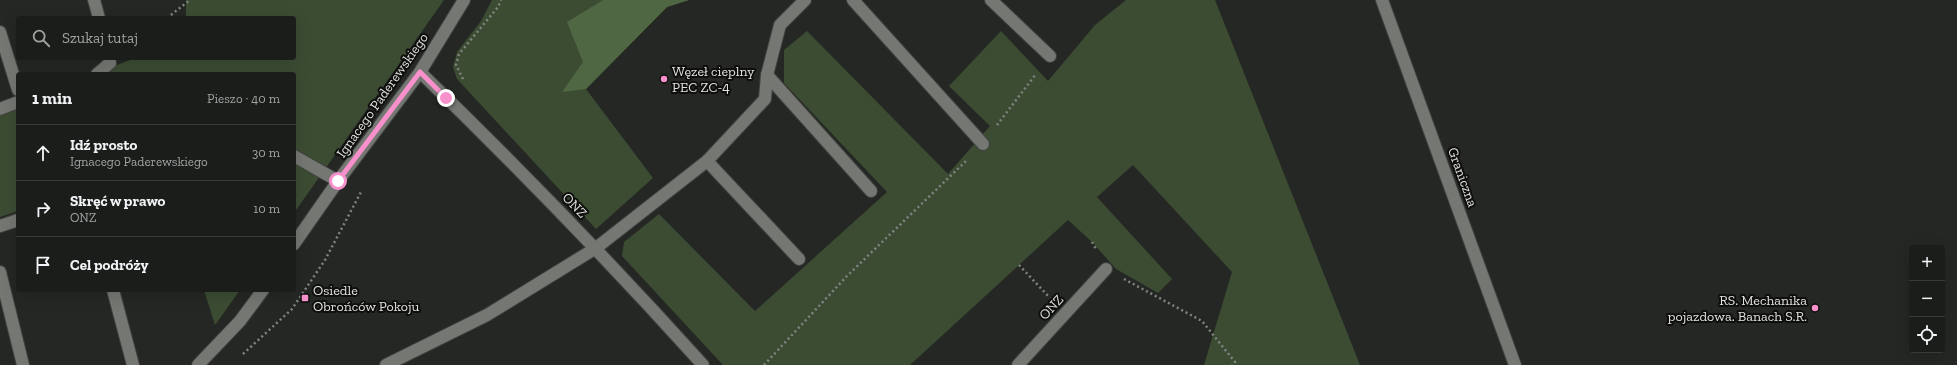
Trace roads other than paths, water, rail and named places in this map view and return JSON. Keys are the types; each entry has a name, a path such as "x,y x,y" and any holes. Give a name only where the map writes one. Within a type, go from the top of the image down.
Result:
{"street":[{"path":"94,0 98,16"},
{"name":"Ignacego Paderewskiego","path":"296,241 338,181 420,72 464,0"},
{"path":"386,365 487,315 596,248 707,161 765,99 767,75 780,25 805,0"},
{"path":"853,0 983,144"},
{"path":"992,0 1050,56"},
{"name":"Graniczna","path":"1382,0 1515,365"},
{"path":"0,32 16,84"},
{"path":"100,72 110,63 109,60"},
{"name":"ONZ","path":"420,72 525,174 596,248 703,365"},
{"path":"767,75 871,191"},
{"path":"0,109 16,103"},
{"path":"296,157 338,181"},
{"path":"707,161 799,259"},
{"path":"0,226 16,221"},
{"name":"ONZ","path":"1018,365 1106,269"},
{"path":"0,272 23,365"},
{"path":"114,292 133,365"},
{"path":"198,365 240,321 262,292"}],"place":[{"name":"Węzeł cieplny PEC ZC-4","path":"664,79"},
{"name":"Osiedle Obrońców Pokoju","path":"305,298"},
{"name":"RS. Mechanika pojazdowa. Banach S.R.","path":"1815,308"}]}
